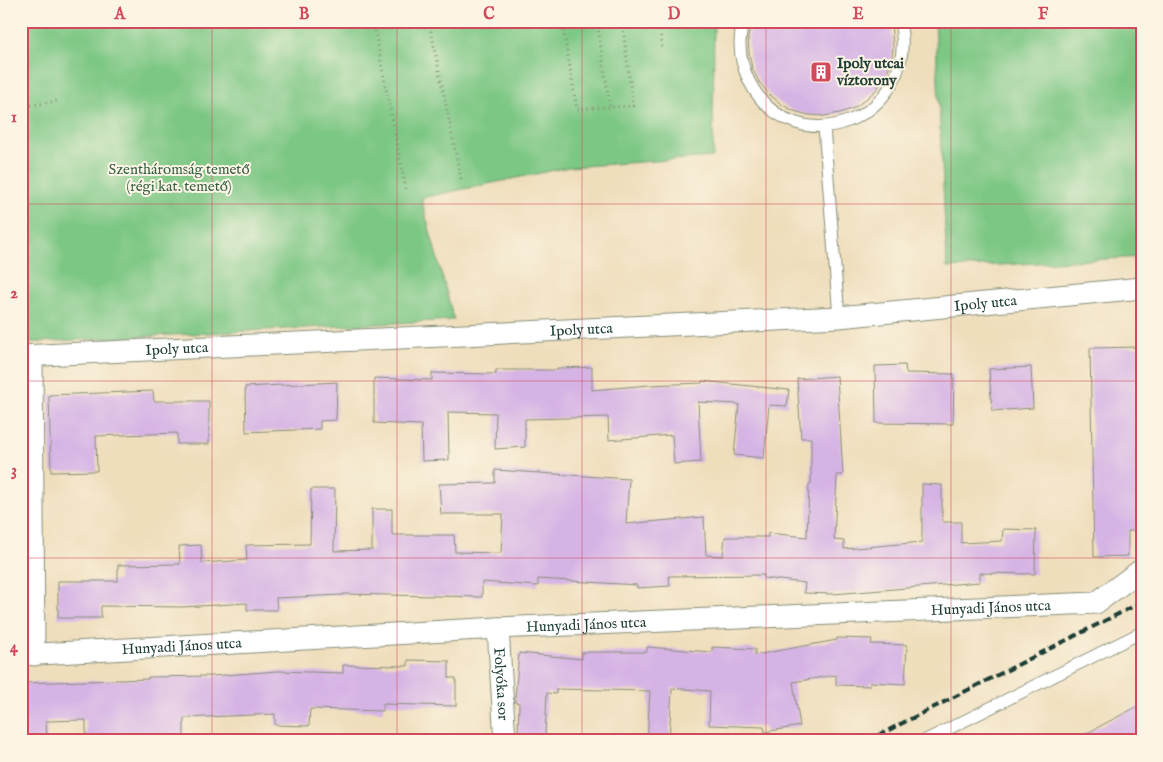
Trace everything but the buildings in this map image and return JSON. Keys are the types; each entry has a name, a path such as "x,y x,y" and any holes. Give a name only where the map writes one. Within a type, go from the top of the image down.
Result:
{"street":[{"name":"Ipoly utca","path":"27,356 839,317 1142,288"},
{"path":"27,356 27,655"},
{"name":"Hunyadi János utca","path":"27,655 498,628 1096,603 1142,569"},
{"name":"Folyóka sor","path":"498,628 505,741"}],"lane":[{"path":"744,21 740,44 741,59 753,88 763,101 788,119 803,124 824,127 849,121 863,115 876,106 886,94 900,67 903,37 900,21"},
{"path":"824,127 839,317"},
{"path":"924,741 1142,632"}],"path":[{"path":"373,21 406,190"},
{"path":"429,21 461,180"},
{"path":"562,21 577,109 633,106 622,21"},
{"path":"596,21 610,107"},
{"path":"659,21 662,48"},
{"path":"21,107 57,101"}],"green space":[{"name":"Szentháromság temető (régi kat. temető)","path":"21,21 714,21 713,157 569,167 421,198 454,320 21,343"},
{"path":"935,21 1142,21 1142,257 947,268"}],"railway":[{"path":"867,741 1142,602"}],"place":[{"name":"Ipoly utcai víztorony","path":"821,72"}]}
